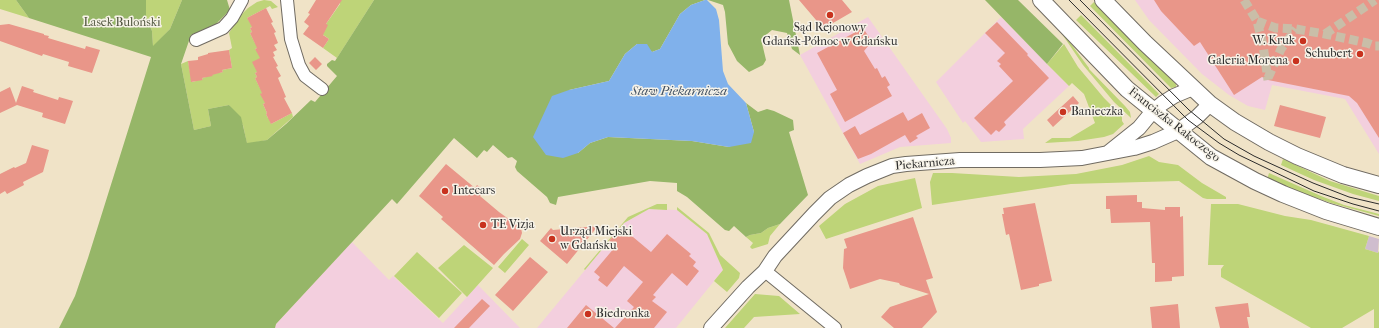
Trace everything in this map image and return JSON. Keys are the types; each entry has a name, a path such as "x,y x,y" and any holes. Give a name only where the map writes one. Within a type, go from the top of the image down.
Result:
{"main road":[{"name":"Franciszka Rakoczego","path":"1041,0 1127,89 1211,157 1255,181 1326,211 1379,227"},
{"path":"1103,0 1145,43 1210,104 1249,130 1297,156 1343,175 1379,185"}],"street":[{"path":"196,40 223,28 232,18 242,0"},
{"path":"287,0 291,39 298,65 305,76 322,89"},
{"name":"Piekarnicza","path":"1107,153 1139,128 1153,111 1174,96 1193,88"},
{"name":"Piekarnicza","path":"711,328 748,287 765,271 783,248 830,198 857,181 885,168 924,162 1082,158 1153,142 1178,131 1197,117 1210,104"},
{"path":"765,271 835,328"}],"shaded area":[{"name":"Galeria Morena","path":"1135,0 1379,0 1379,154 1345,99 1272,85 1265,110 1248,106 1229,95 1202,74 1149,20"},
{"path":"868,17 947,129 951,138 951,143 900,147 860,164 800,55"},
{"path":"1001,17 1069,86 1023,129 1024,139 981,142 965,121 963,123 936,82"},
{"path":"649,209 677,210 707,234 723,270 676,328 537,328 624,223"},
{"path":"1369,236 1379,239 1378,253 1365,249"},
{"path":"352,242 389,280 393,276 443,323 478,285 520,328 275,328 276,324"}],"green space":[{"path":"0,0 16,0 29,18 0,9"},
{"name":"Lasek Buloński","path":"16,0 146,0 146,17 152,31 153,46 170,29 182,0 227,0 230,10 216,24 191,35 181,64 194,130 211,126 208,109 229,105 241,117 247,143 267,140 311,100 315,102 337,76 327,66 327,64 332,60 335,61 374,0 705,0 691,5 680,14 660,49 652,52 637,44 625,54 609,81 569,90 578,153 590,143 608,137 692,141 729,147 754,132 746,103 758,112 767,109 793,120 794,130 789,132 808,195 780,224 768,228 761,233 746,237 734,226 729,231 725,230 687,197 677,191 677,183 650,181 558,197 556,205 550,203 547,197 517,171 515,167 517,161 512,157 508,158 493,145 487,152 484,150 477,158 454,138 397,204 392,199 276,324 275,328 59,328 75,296 88,258 151,57 29,18"},
{"path":"146,0 182,0 170,29 153,47 152,31 146,17"},
{"path":"264,0 271,1 278,7 272,9 270,6 247,18 253,26 250,28 252,32 250,33 255,43 259,47 255,49 262,57 259,71 255,73 257,77 255,78 260,88 264,92 261,94 267,102 263,104 268,118 270,118 271,124 292,113 293,117 267,140 247,144 243,125 229,105 208,109 211,126 194,130 181,64 188,61 192,82 196,80 203,80 202,78 206,77 206,75 212,76 212,74 223,72 222,70 232,68 229,50 232,48 229,33 240,16 248,8 257,2"},
{"path":"340,0 374,0 337,58 323,48 329,39 322,34 326,24 340,4"},
{"path":"708,0 789,0 800,55 792,49 787,33 772,30 761,39 766,60 763,65 749,72 737,61 728,44 723,5"},
{"path":"985,0 1018,0 1063,44 1047,64"},
{"path":"1094,2 1176,84 1176,87 1171,88 1090,6"},
{"path":"1081,15 1159,94 1156,97 1076,20"},
{"path":"1063,33 1089,69 1130,112 1131,118 1114,102 1083,65 1062,34"},
{"path":"1064,44 1078,67 1104,98 1122,116 1122,121 1124,124 1113,134 1078,141 1045,143 1052,138 1070,138 1095,123 1084,94 1072,83 1069,86 1047,64"},
{"path":"1149,156 1159,162 1178,165 1202,183 1226,197 1226,199 1203,198 1179,181 1071,184 932,205 930,182 933,173 1019,177 1076,174 1122,165"},
{"path":"1283,159 1330,181 1379,196 1379,201 1353,194 1314,180 1281,165"},
{"path":"1269,173 1344,205 1379,214 1379,216 1331,203 1267,180"},
{"path":"915,178 922,208 826,239 819,226 845,204 878,186"},
{"path":"657,204 667,204 667,210 649,209 624,223 585,270 584,269 628,217"},
{"path":"1211,204 1238,204 1285,216 1311,220 1369,236 1365,249 1378,253 1379,251 1379,328 1374,328 1374,309 1342,328 1311,328 1221,277 1221,269 1224,265 1208,265"},
{"path":"677,207 709,233 720,255 740,273 739,278 727,292 714,281 723,270 707,234 677,210"},
{"path":"780,224 770,236 768,244 752,249 750,247 753,243 746,237 761,233 768,228"},
{"path":"522,239 529,245 505,273 498,267"},
{"path":"464,245 493,268 467,297 438,268"},
{"path":"417,252 462,293 439,318 394,276"},
{"path":"755,294 779,296 800,314 754,317 744,328 725,328"}],"water":[{"name":"Staw Piekarnicza","path":"707,0 716,9 719,20 723,71 728,84 746,103 754,132 751,143 729,147 692,141 608,137 590,143 578,153 563,158 546,155 533,137 552,96 569,90 609,81 625,54 637,44 647,44 652,52 660,49 680,14 691,5"}],"building":[{"path":"316,0 342,0 326,24 328,25 323,35 329,39 323,48 303,34 309,26 304,22 310,14 308,13"},
{"name":"Sąd Rejonowy Gdańsk-Północ w Gdańsku","path":"799,0 842,0 852,12 821,30 816,20"},
{"name":"Galeria Morena","path":"1154,0 1379,0 1379,138 1357,103 1349,96 1268,80 1262,77 1234,95 1200,42 1194,46 1161,11"},
{"path":"266,8 273,22 271,23 276,32 274,33 278,43 274,45 277,50 273,52 275,56 273,57 281,76 278,78 286,97 284,98 292,113 271,124 263,104 265,103 260,94 262,93 255,78 257,77 255,73 257,72 252,62 260,58 255,49 257,48 250,33 252,32 250,28 252,27 247,18"},
{"path":"997,22 1049,78 1004,122 1006,125 999,132 996,130 991,135 974,118 1013,81 999,66 1001,64 997,61 1005,53 985,33"},
{"path":"9,24 44,34 49,36 48,38 85,49 86,46 100,50 92,73 68,66 69,62 43,54 42,56 0,41 0,25"},
{"path":"863,28 870,41 869,45 864,51 875,69 877,68 882,78 885,76 890,85 887,87 892,96 845,122 830,94 837,90 817,53"},
{"path":"229,50 232,68 222,70 223,72 212,75 213,76 202,78 203,80 191,82 188,61 198,60 198,57 208,53"},
{"path":"315,57 322,64 316,70 309,63"},
{"path":"22,86 34,90 33,92 58,100 59,97 73,101 65,124 42,117 43,113 17,105 0,113 0,92 10,87 16,103"},
{"name":"Banieczka","path":"1073,96 1079,103 1053,127 1047,120"},
{"path":"1280,105 1326,117 1320,138 1274,126"},
{"path":"903,112 908,121 922,113 930,128 916,136 918,138 910,143 905,135 871,154 858,159 843,133 855,126 860,135"},
{"path":"32,145 49,150 43,172 23,182 24,185 7,194 5,191 0,194 0,174 26,163"},
{"name":"TE Vizja","path":"446,164 475,188 477,185 485,191 480,196 521,228 522,233 520,239 494,265 441,219 443,217 419,196"},
{"path":"1137,195 1137,202 1142,202 1142,208 1165,210 1165,207 1180,207 1180,217 1183,216 1184,276 1172,277 1172,281 1155,282 1155,263 1152,263 1150,222 1111,223 1110,209 1106,209 1106,196"},
{"path":"1035,203 1052,281 1021,290 1009,234 1006,235 1002,214 1004,214 1003,208"},
{"path":"913,217 933,278 926,280 937,312 922,328 894,328 881,317 890,307 929,294 900,285 899,283 880,279 850,289 843,268 844,249 847,248 844,239"},
{"path":"598,226 567,264 540,241 551,228 553,230"},
{"path":"621,227 651,252 667,234 691,254 689,256 696,262 693,266 699,271 687,286 672,273 653,295 656,297 652,301 667,312 654,328 615,328 634,307 627,301 643,282 624,266 607,287 598,280 600,277 594,272 615,247 609,241"},
{"path":"530,257 548,272 513,311 495,295"},
{"path":"482,299 490,306 469,328 454,328"},
{"path":"1248,303 1250,317 1247,317 1249,328 1220,328 1215,307"},
{"path":"1178,304 1180,328 1152,328 1150,307"},
{"name":"Biedronka","path":"586,305 614,328 567,328"}],"tunnel":[{"path":"1244,0 1257,21 1263,45 1268,80"},
{"path":"1325,34 1375,0"},
{"path":"1257,21 1276,28 1296,29 1325,34 1379,46"},
{"path":"1268,78 1281,49 1296,29"}],"tram line":[{"path":"1069,0 1188,120 1219,143 1239,155 1314,191 1379,211"},
{"path":"1080,0 1189,110 1224,139 1254,156 1313,183 1349,197 1379,204"}],"place":[{"name":"Sąd Rejonowy Gdańsk-Północ w Gdańsku","path":"830,15"},
{"name":"W. Kruk","path":"1303,41"},
{"name":"Schubert","path":"1360,54"},
{"name":"Galeria Morena","path":"1296,61"},
{"name":"Banieczka","path":"1063,112"},
{"name":"Intecars","path":"445,191"},
{"name":"TE Vizja","path":"483,225"},
{"name":"Urząd Miejski w Gdańsku","path":"552,239"},
{"name":"Biedronka","path":"588,314"}]}
